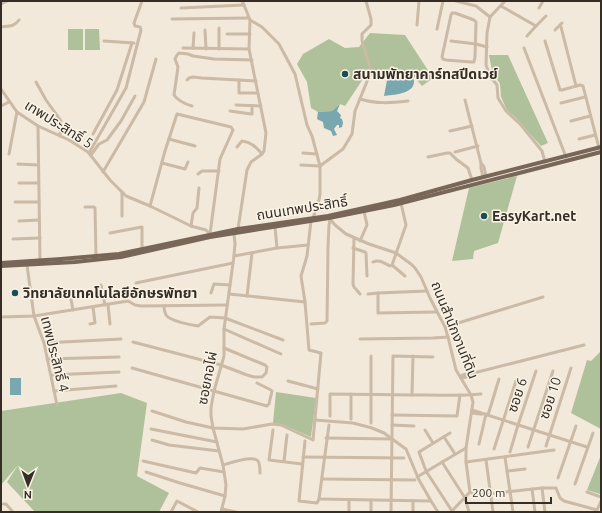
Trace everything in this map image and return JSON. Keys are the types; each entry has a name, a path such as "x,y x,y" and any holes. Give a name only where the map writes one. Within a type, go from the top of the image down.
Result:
{"main road":[{"name":"ถนนเทพประสิทธิ์","path":"329,218 472,180 600,149"},
{"name":"ถนนเทพประสิทธิ์","path":"1,263 119,254 238,229 329,218 364,212 600,149"},
{"name":"ถนนเทพประสิทธิ์","path":"1,266 121,257 210,237 312,220"},
{"path":"234,233 238,229"}],"street":[{"path":"1,4 7,1"},
{"path":"90,154 126,88 141,28 140,26 135,26 134,24 142,1"},
{"path":"238,229 247,170 251,162 264,151 266,133 249,49 249,19 242,1"},
{"path":"301,165 320,166 343,149 352,134 356,111 370,74 370,67 362,41 362,34 371,25 371,19 366,1"},
{"path":"417,25 419,1"},
{"path":"437,29 443,1"},
{"path":"456,1 476,6 490,17"},
{"path":"505,1 490,17 487,33 486,65 490,76 497,85 498,98 506,112 521,125 542,151 545,162"},
{"path":"539,8 543,1"},
{"path":"181,8 244,6"},
{"path":"501,6 536,26"},
{"path":"455,12 475,20 476,44 474,62 443,59 442,54 452,13 455,12"},
{"path":"510,18 514,13"},
{"path":"526,36 546,16"},
{"path":"152,412 213,428 243,429 272,424 280,425 313,440 321,353 309,350 301,276 307,256 312,220 320,200 320,166 312,136 307,125 296,74 279,44 262,27 249,19 172,19"},
{"path":"1,27 13,26 19,20"},
{"path":"555,30 561,24 576,86"},
{"path":"219,28 219,49"},
{"path":"205,30 206,49"},
{"path":"192,48 194,33"},
{"path":"227,34 250,34"},
{"path":"104,41 138,43"},
{"path":"451,41 487,47"},
{"path":"545,41 560,90 580,85 583,86 600,149"},
{"path":"93,134 117,90 132,43"},
{"path":"183,48 249,49"},
{"path":"524,48 566,157"},
{"path":"192,106 184,104 174,95 178,67 175,59 179,53 214,60 252,60"},
{"path":"103,172 144,102 156,59"},
{"path":"187,80 192,77 256,81"},
{"path":"239,80 240,93 258,93"},
{"path":"36,82 46,100 61,121 60,136"},
{"name":"เทพประสิทธิ์ 5","path":"1,89 17,112 38,126 69,140 90,154 103,172 126,196 191,226 206,230 210,234"},
{"path":"90,154 100,144 107,140 121,121 135,96"},
{"path":"562,103 586,97"},
{"path":"360,99 368,102 380,103 408,101"},
{"path":"465,100 478,146 481,168 484,177"},
{"path":"3,105 10,102"},
{"path":"236,105 261,106"},
{"path":"230,111 252,114 252,106"},
{"path":"10,154 17,112"},
{"path":"150,206 177,114 231,127 233,130 220,159 210,234"},
{"path":"571,121 590,116"},
{"path":"38,126 40,261"},
{"path":"450,131 472,126"},
{"path":"579,139 595,135"},
{"path":"169,139 195,146"},
{"path":"237,147 242,141 248,142 253,144 262,154"},
{"path":"455,152 478,146"},
{"path":"303,153 317,154"},
{"path":"428,158 447,153 450,154 468,168 472,180"},
{"path":"162,163 185,169 188,162"},
{"path":"18,164 38,164"},
{"path":"198,174 202,170 219,171"},
{"path":"19,183 38,183"},
{"path":"191,226 193,213 197,208 199,188"},
{"path":"122,192 122,216"},
{"path":"15,202 39,202"},
{"path":"392,265 406,225 400,203"},
{"path":"85,207 95,208 96,256"},
{"path":"360,240 367,225 364,212"},
{"path":"311,324 325,323 327,321 329,218"},
{"name":"ถนนสำนักงานที่ดิน","path":"329,218 346,234 396,253 416,268 421,277 445,327 456,370 471,395 473,402 466,448 466,462 470,492"},
{"path":"19,220 39,220"},
{"path":"275,226 277,248"},
{"path":"110,233 142,227 142,249"},
{"name":"ซอยกอไผ่","path":"221,511 226,485 211,416 214,391 224,356 224,329 234,256 234,233"},
{"path":"13,239 40,238"},
{"path":"354,238 353,284 360,294"},
{"path":"234,256 277,248 308,245"},
{"path":"353,248 366,253 367,276"},
{"path":"247,296 252,253"},
{"path":"373,262 380,261 390,266 392,265 405,276"},
{"path":"136,283 233,263"},
{"name":"เทพประสิทธิ์ 4","path":"27,265 34,316 44,343 56,404"},
{"path":"211,293 214,284 230,285"},
{"path":"101,285 110,324"},
{"path":"368,294 427,291"},
{"path":"378,293 378,314 437,312"},
{"path":"70,294 73,310"},
{"path":"229,294 305,302"},
{"path":"445,327 543,297"},
{"path":"1,317 34,316 128,301 141,306 227,305"},
{"path":"164,306 168,317 188,324 198,326 210,317 225,318 283,340"},
{"path":"90,324 95,323 93,307"},
{"path":"224,329 281,354"},
{"path":"360,339 448,337"},
{"path":"44,343 121,339"},
{"path":"133,342 221,365 247,375 262,377 266,373 267,367 265,365 224,348"},
{"path":"460,377 467,377 470,374 584,345"},
{"path":"47,359 118,356"},
{"path":"371,356 371,424"},
{"path":"391,512 393,356 433,357"},
{"path":"412,395 413,356"},
{"path":"132,368 267,406 269,404 272,391 257,383"},
{"name":"ซอย 10","path":"546,446 571,368"},
{"path":"528,447 553,371"},
{"path":"51,375 119,372"},
{"name":"ซอย 6","path":"510,452 536,372"},
{"path":"479,444 485,414 499,379"},
{"path":"494,449 516,381"},
{"path":"288,382 318,389"},
{"path":"54,391 116,386"},
{"path":"330,416 330,394 481,394"},
{"path":"351,394 351,419"},
{"path":"392,415 457,416 460,395"},
{"path":"472,411 587,447"},
{"path":"315,420 353,423 372,428 384,433 406,449 416,478 438,512"},
{"path":"305,441 299,501 318,503 329,425"},
{"path":"392,425 414,426"},
{"path":"558,478 576,426"},
{"path":"150,429 216,442"},
{"path":"273,430 269,460 302,464"},
{"path":"425,430 433,443"},
{"path":"450,433 419,452 426,471 452,511 470,492 479,495 542,488 556,488 560,498 564,501 597,510 601,501"},
{"path":"575,484 592,433"},
{"path":"284,461 287,435"},
{"path":"444,437 456,454"},
{"path":"326,438 392,439"},
{"path":"152,440 169,445 219,451"},
{"path":"322,479 391,480 416,478 466,448"},
{"path":"466,462 554,450"},
{"path":"505,457 513,512"},
{"path":"303,458 404,458"},
{"path":"223,466 239,461 255,459 259,463 260,473"},
{"path":"486,460 493,512"},
{"path":"143,461 196,473 200,468 224,472"},
{"path":"442,462 465,498 469,512"},
{"path":"507,472 524,469"},
{"path":"146,472 180,484 225,496"},
{"path":"542,488 545,512"},
{"path":"532,489 536,512"},
{"path":"587,492 601,496"},
{"path":"319,499 431,501"},
{"path":"349,500 349,511"},
{"path":"371,500 371,512"},
{"path":"171,512 177,501 198,512"},
{"path":"413,501 413,512"},
{"path":"3,504 6,504 13,512"},
{"path":"221,511 236,512"}],"green space":[{"path":"68,29 83,29 83,50 68,50"},
{"path":"85,29 99,29 100,50 85,50"},
{"name":"สนามพัทยาคาร์ทสปีดเวย์","path":"370,33 405,35 433,78 422,86 410,72 365,76 345,106 340,104 332,111 318,112 311,108 307,82 297,64 303,54 329,39 345,48 359,47"},
{"path":"489,55 508,55 548,143 541,146 507,110 501,97 500,84 492,71"},
{"name":"EasyKart.net","path":"517,176 498,243 474,251 473,259 452,261 469,188"},
{"path":"601,351 601,429 571,413 587,360 591,361"},
{"path":"276,392 316,398 311,437 281,424 273,423"},
{"path":"121,393 147,403 137,476 169,493 159,512 35,512 7,482 18,465 1,485 1,411"},
{"path":"601,455 601,491 600,494 587,490"}],"water":[{"path":"410,73 414,81 411,89 402,93 384,96 388,75"},
{"path":"340,104 337,111 341,115 340,118 342,119 343,123 342,127 339,128 339,125 337,125 334,129 337,135 333,136 331,131 324,128 323,122 317,119 318,112 332,111"},
{"path":"10,378 21,378 21,395 10,395"}],"place":[{"name":"สนามพัทยาคาร์ทสปีดเวย์","path":"345,74"},
{"name":"EasyKart.net","path":"484,216"},
{"name":"วิทยาลัยเทคโนโลยีอักษรพัทยา","path":"15,293"}]}
